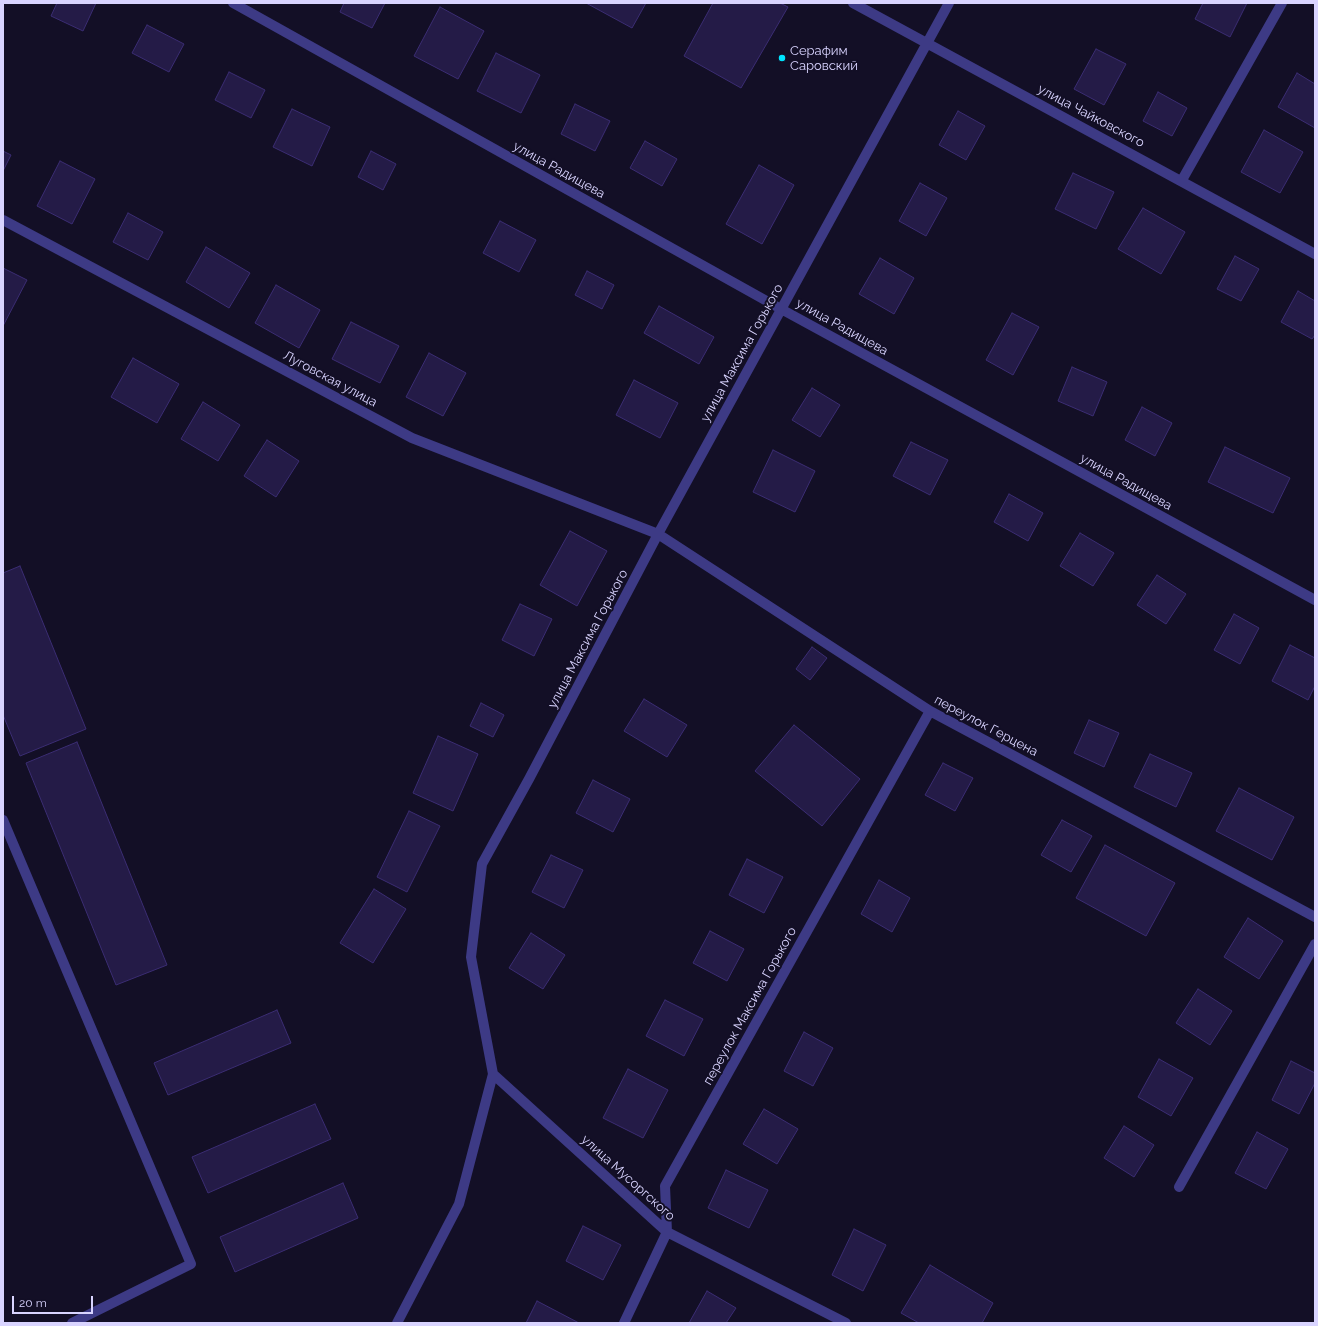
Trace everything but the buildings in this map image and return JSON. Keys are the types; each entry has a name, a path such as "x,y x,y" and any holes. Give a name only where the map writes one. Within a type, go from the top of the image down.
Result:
{"street":[{"name":"улица Радищева","path":"233,3 781,309 1315,600"},
{"name":"улица Чайковского","path":"853,3 1182,180 1315,254"},
{"name":"улица Максима Горького","path":"397,1323 459,1204 493,1074 471,956 482,864 529,779 658,534 948,3"},
{"path":"1182,180 1282,3"},
{"name":"Луговская улица","path":"3,220 412,438 658,534"},
{"name":"переулок Герцена","path":"658,534 930,711 1315,917"},
{"name":"переулок Максима Горького","path":"624,1323 667,1232 665,1186 930,711"},
{"path":"3,820 191,1264 72,1323"},
{"path":"1178,1187 1315,944"},
{"name":"улица Мусоргского","path":"493,1074 667,1232 846,1323"}],"place":[{"name":"Серафим Саровский","path":"782,58"}]}
